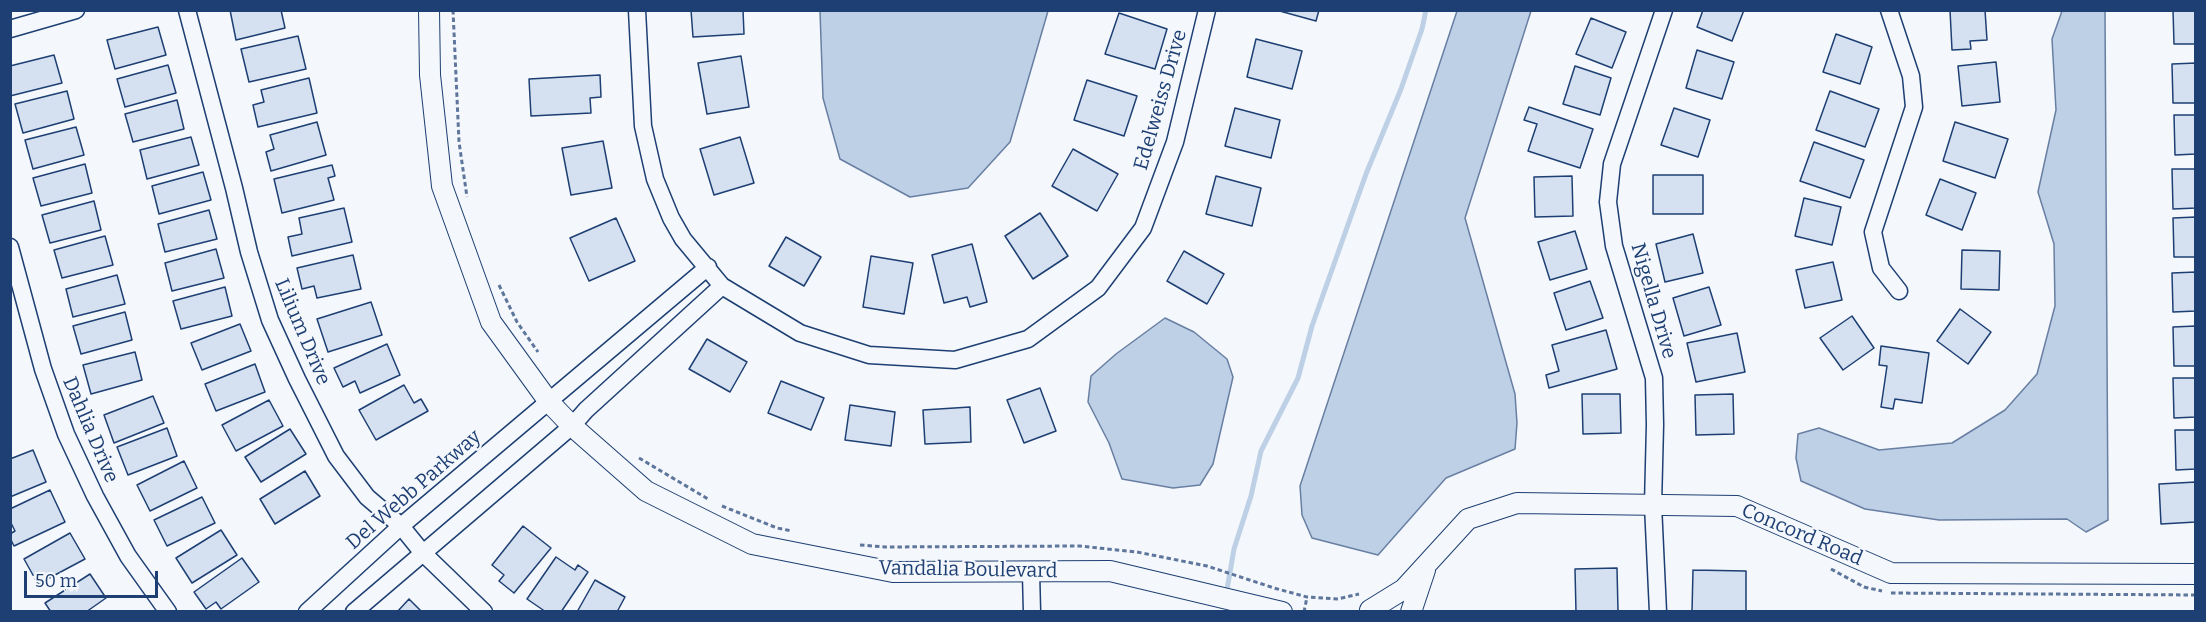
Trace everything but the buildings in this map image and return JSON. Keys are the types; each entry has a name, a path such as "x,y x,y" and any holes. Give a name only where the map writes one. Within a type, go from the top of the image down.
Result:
{"street":[{"path":"10,29 76,10"},
{"name":"Lilium Drive","path":"187,10 249,252 270,320 336,456 367,496 401,526 422,552 484,612"},
{"name":"Vandalia Boulevard","path":"429,10 430,75 442,186 491,322 549,402 572,426 646,491 752,544 893,572 1110,571 1278,611"},
{"name":"Edelweiss Drive","path":"637,10 643,126 655,179 683,239 722,286 800,333 869,355 955,360 1028,339 1098,288 1143,228 1175,142 1208,10"},
{"name":"Nigella Drive","path":"1658,612 1653,504 1654,378 1614,246 1608,202 1612,164 1665,10"},
{"path":"1889,10 1911,76 1914,107 1873,232 1881,268 1899,291"},
{"name":"Dahlia Drive","path":"10,248 43,369 66,434 95,496 128,556 168,612"},
{"name":"Del Webb Parkway","path":"307,612 401,526 708,267"},
{"path":"354,612 572,426 586,410 722,286"},
{"name":"Concord Road","path":"1366,607 1404,590 1468,519 1517,503 1737,506 1891,573 2196,574"},
{"name":"Concord Road","path":"1411,612 1427,562"},
{"path":"1032,573 1032,612"}],"path":[{"path":"453,10 459,142 471,208"},
{"path":"498,284 518,322 542,358"},
{"path":"632,453 656,470 717,504 777,528 798,533"},
{"path":"850,544 885,547 1079,546 1137,552 1216,569 1307,597 1338,599 1353,597 1366,607"},
{"path":"1823,564 1864,587 1898,594 2196,595"},
{"path":"1304,612 1307,597"}],"water":[{"path":"820,11 1048,11 1010,142 968,188 910,197 840,159 823,98"},
{"path":"1457,11 1531,11 1465,218 1515,394 1517,423 1515,449 1446,478 1378,555 1312,538 1302,515 1300,486"},
{"path":"2062,11 2105,11 2108,520 2086,532 2067,519 1939,520 1865,509 1801,481 1796,458 1798,434 1819,428 1879,450 1952,443 2005,410 2037,374 2055,306 2054,244 2038,192 2056,110 2052,39"},
{"path":"1165,318 1194,332 1227,359 1233,377 1213,464 1200,485 1173,488 1122,479 1109,443 1088,402 1091,376 1116,354"}],"waterway":[{"path":"1226,595 1234,549 1251,496 1261,451 1298,378 1312,326 1366,174 1401,89 1422,29 1426,10"}]}
